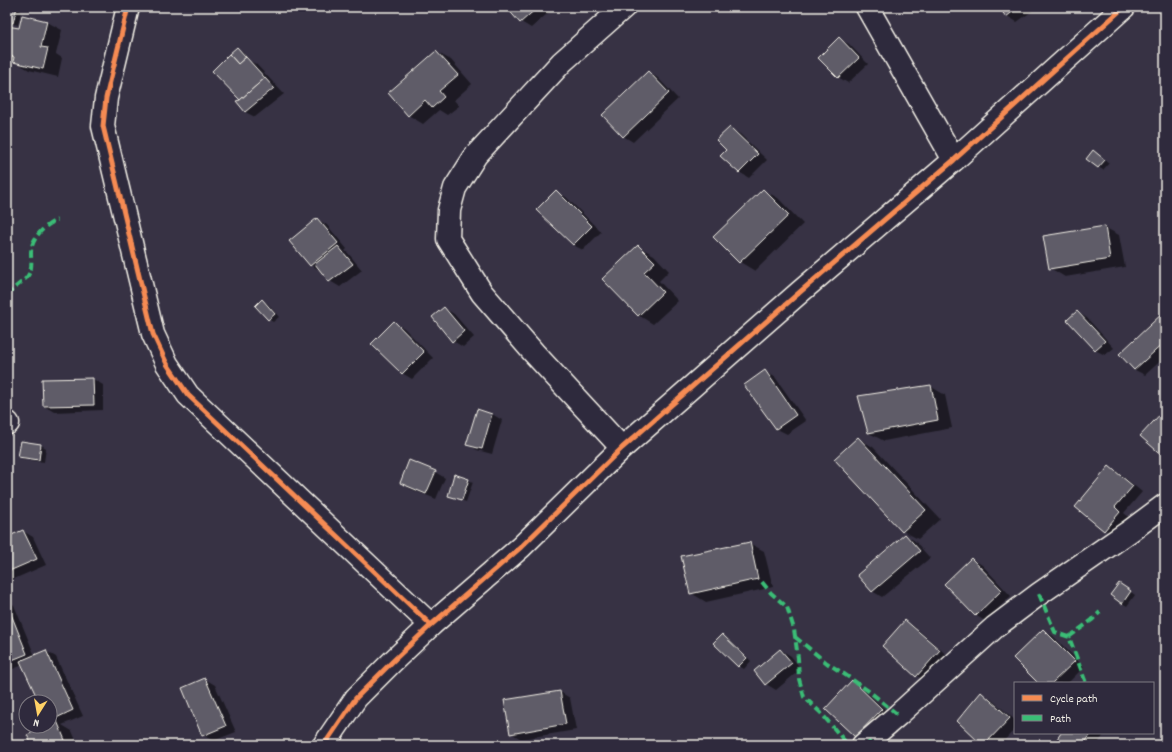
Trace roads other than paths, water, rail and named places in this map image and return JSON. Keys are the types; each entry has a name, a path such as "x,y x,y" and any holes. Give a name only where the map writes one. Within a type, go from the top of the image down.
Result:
{"street":[{"path":"128,7 106,98 103,126 153,334 167,364 188,395 432,625"},
{"path":"622,448 534,353 482,293 448,239 449,210 455,188 476,155 562,62 624,7"},
{"path":"867,7 954,160"},
{"path":"324,745 356,698 393,661 521,547 622,448 800,292 954,160 1124,7"},
{"path":"863,745 995,627 1165,505"}]}
